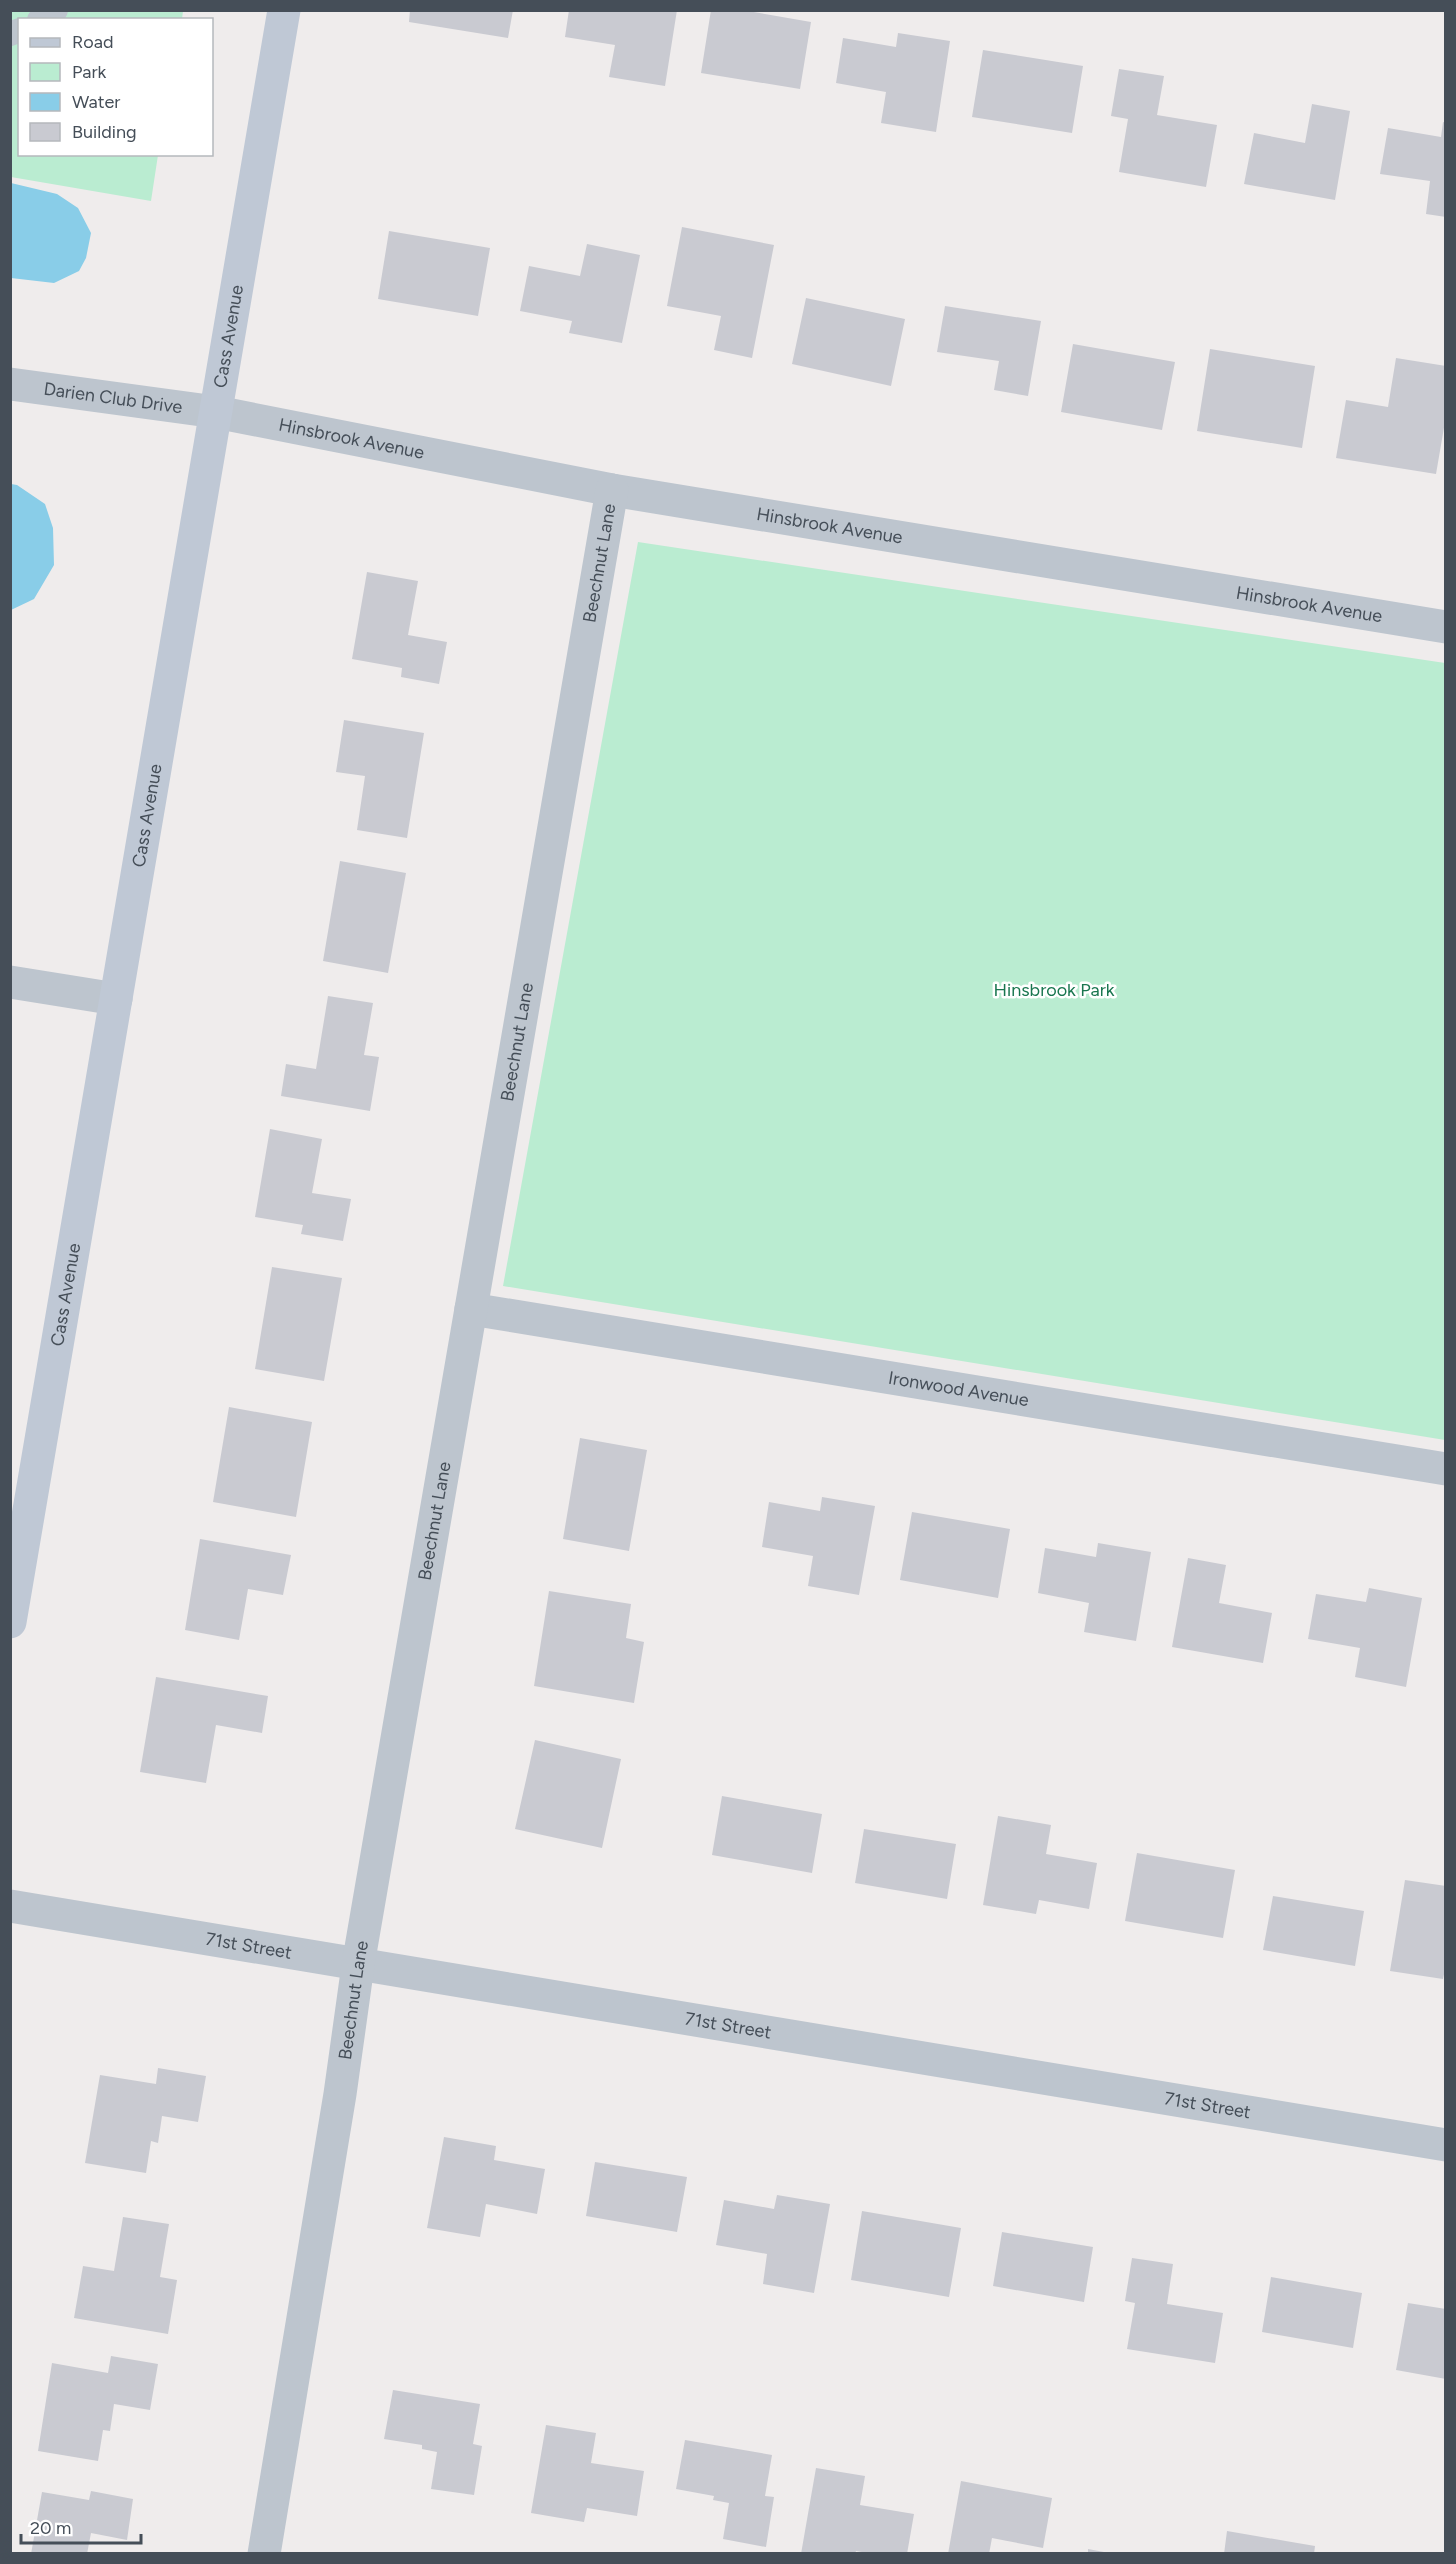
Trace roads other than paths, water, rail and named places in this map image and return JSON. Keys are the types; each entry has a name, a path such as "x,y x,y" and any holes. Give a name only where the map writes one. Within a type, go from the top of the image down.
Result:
{"main road":[{"name":"Cass Avenue","path":"12,1605 284,10"}],"street":[{"name":"Darien Club Drive","path":"10,384 216,412"},
{"name":"Hinsbrook Avenue","path":"216,412 612,490 1446,627"},
{"name":"Beechnut Lane","path":"264,2553 340,2094 358,1965 612,490"},
{"path":"10,982 116,999"},
{"name":"Ironwood Avenue","path":"471,1309 1446,1469"},
{"name":"71st Street","path":"10,1906 1446,2145"}],"lane":[{"path":"42,18 56,10"}],"water":[{"path":"11,183 57,194 78,208 91,233 86,258 79,271 54,283 11,278"},
{"path":"11,484 17,485 45,504 53,528 54,565 34,599 11,610"}],"park label":[{"name":"Hinsbrook Park","path":"1054,990"}]}
